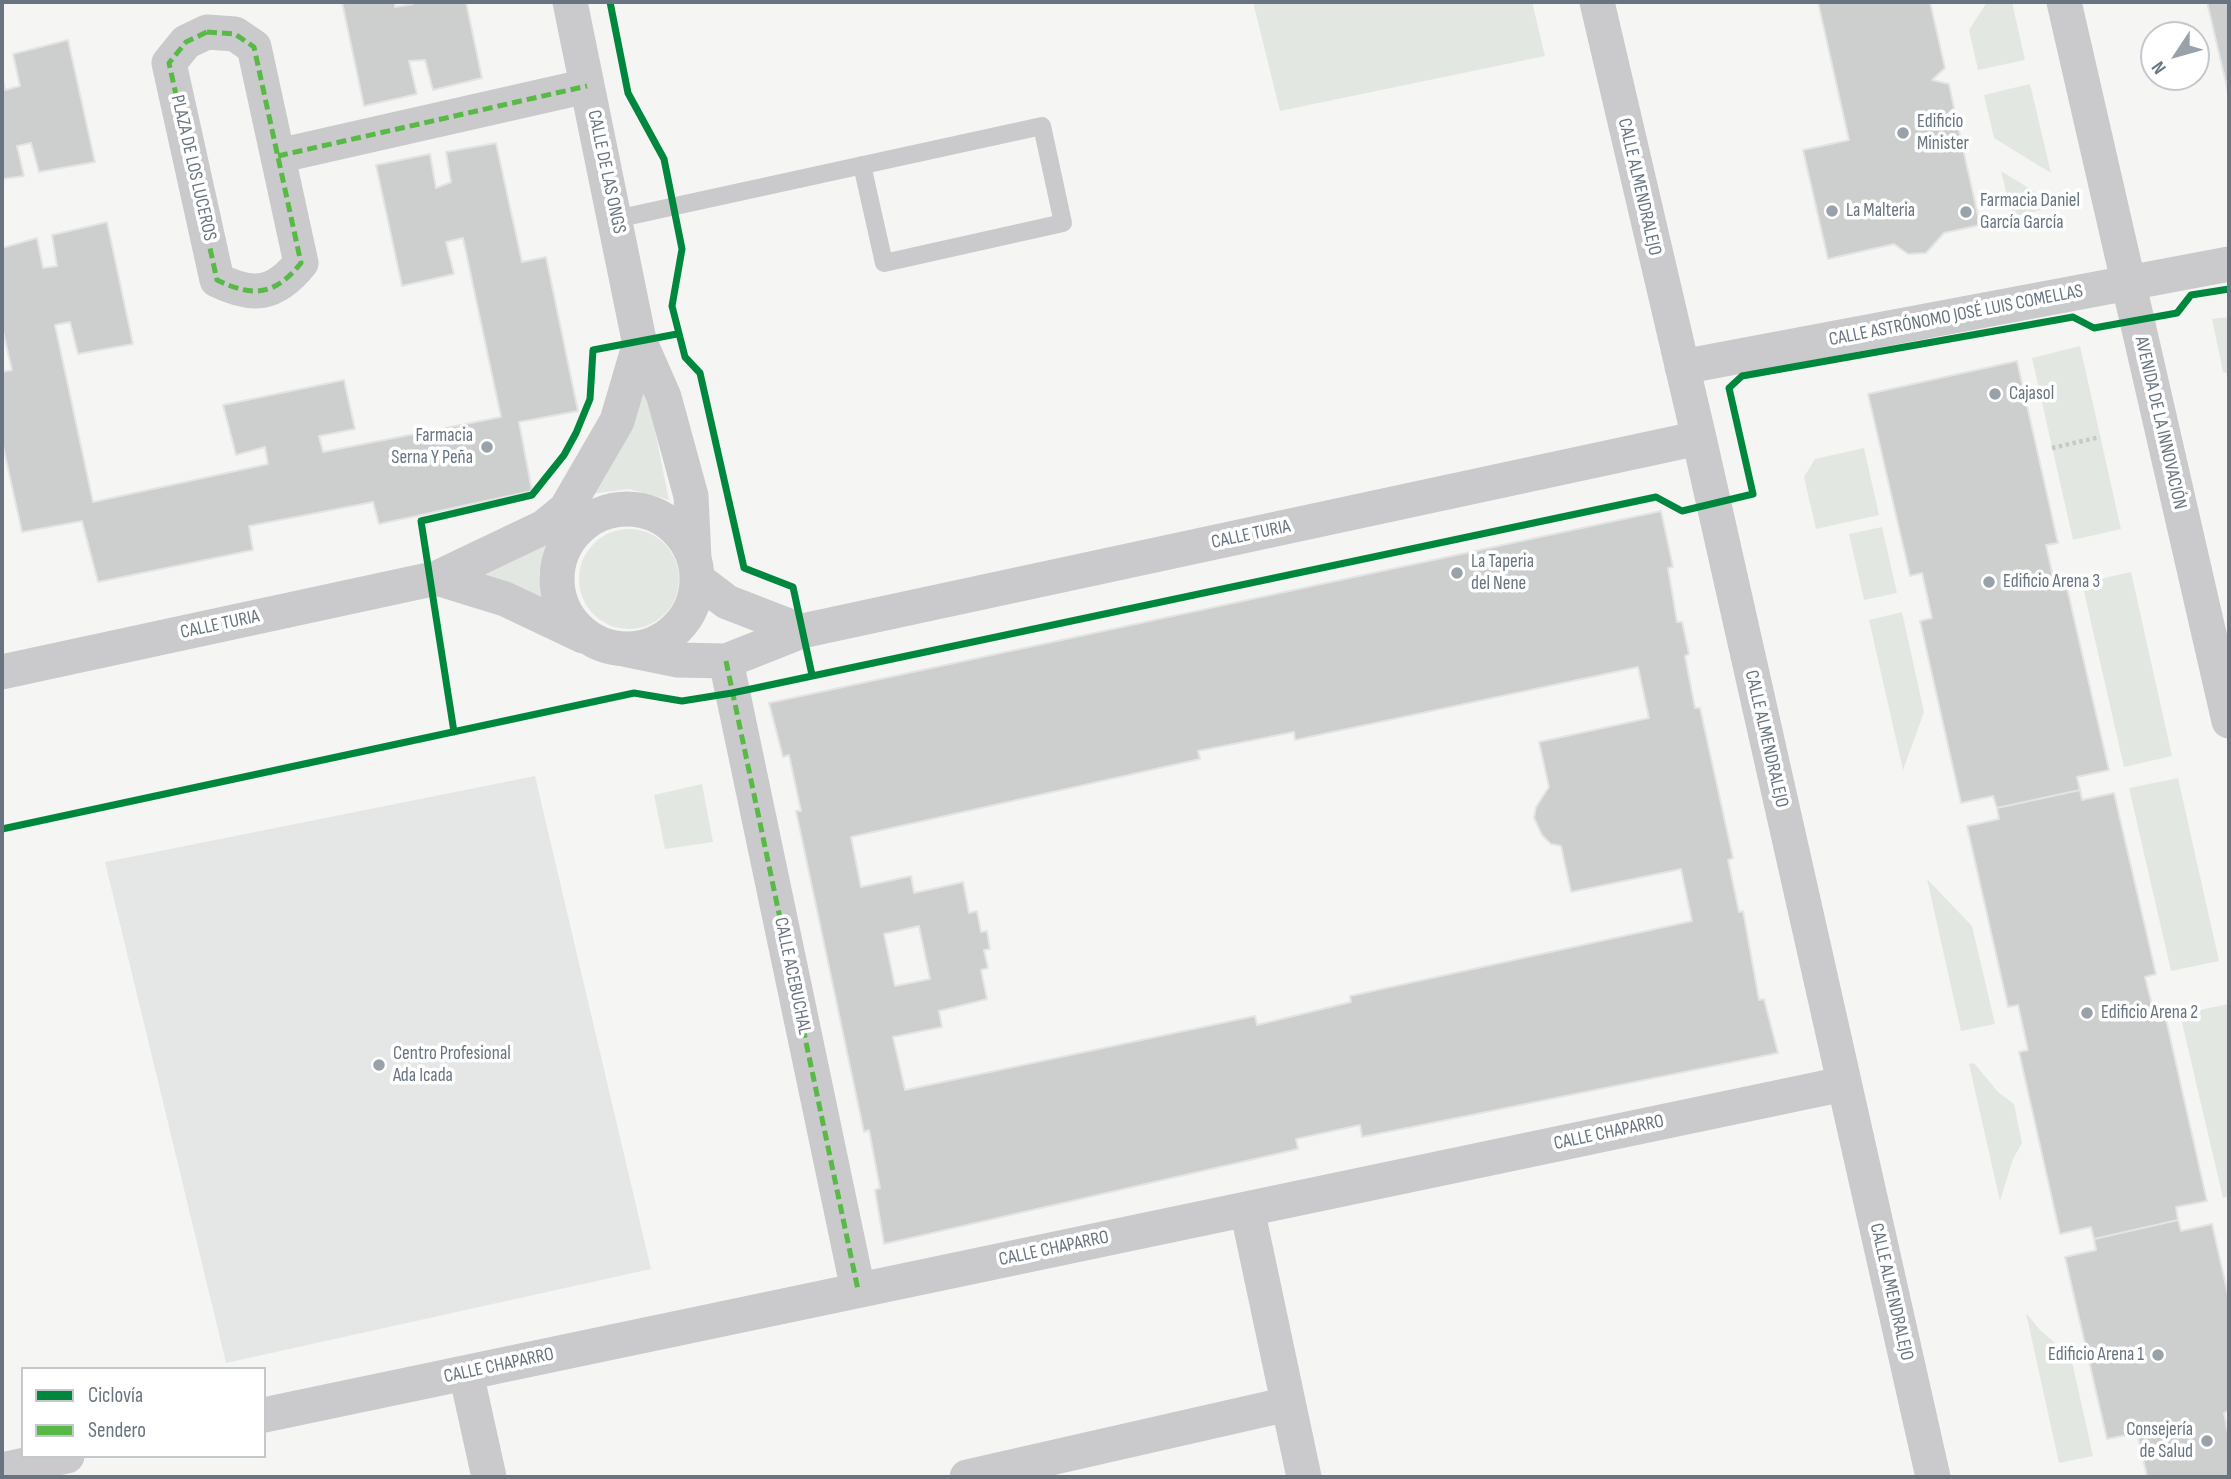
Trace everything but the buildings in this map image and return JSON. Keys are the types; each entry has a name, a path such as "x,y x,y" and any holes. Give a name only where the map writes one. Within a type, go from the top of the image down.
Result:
{"street":[{"name":"CALLE DE LAS ONGS","path":"570,2 640,343 664,397 691,496 696,569"},
{"name":"CALLE ALMENDRALEJO","path":"1597,2 1699,438 1933,1477"},
{"name":"AVENIDA DE LA INNOVACIÓN","path":"2064,2 2229,721"},
{"name":"PLAZA DE LOS LUCEROS","path":"207,32 234,34 254,47 278,156 301,263 286,281 261,292 239,291 217,280 169,63 186,42 207,32"},
{"path":"278,156 587,86"},
{"name":"CALLE ASTRÓNOMO JOSÉ LUIS COMELLAS","path":"1682,367 2229,264"},
{"name":"CALLE DE LAS ONGS","path":"578,514 617,421 640,343"},
{"name":"CALLE TURIA","path":"437,578 505,600 613,647 678,660 726,661 802,631 1699,438"},
{"path":"696,569 693,605 680,626 661,641 613,647 579,630 563,608 556,582 557,568 578,514 630,508 658,515 681,533 696,569 727,602 802,631"},
{"name":"CALLE TURIA","path":"2,671 437,578 544,527 578,514"},
{"name":"CALLE ACEBUCHAL","path":"726,661 858,1290"},
{"name":"CALLE CHAPARRO","path":"266,1415 1843,1084"},
{"path":"1247,1209 1304,1477"},
{"path":"466,1373 489,1477"},
{"path":"967,1477 1288,1404"},
{"path":"2,1470 58,1458"}],"lane":[{"path":"616,219 862,165 1042,126 1063,223 884,263 862,165"}],"path":[{"path":"2052,448 2100,437"}],"shaded area":[{"path":"1253,2 1532,2 1545,56 1280,111"},
{"path":"1987,2 2012,2 2025,60 1978,70 1969,30"},
{"path":"2030,84 2051,173 1994,138 1984,95"},
{"path":"2001,171 2058,206 2012,217"},
{"path":"2229,317 2229,374 2223,372 2212,319"},
{"path":"2080,346 2121,529 2073,540 2032,358"},
{"path":"641,361 669,500 629,489 591,494"},
{"path":"1864,448 1879,515 1816,529 1804,477 1815,459"},
{"path":"1882,527 1897,593 1864,600 1849,534"},
{"path":"629,529 648,533 664,544 675,560 679,579 675,598 664,614 648,625 629,629 610,625 594,614 583,598 579,579 583,560 594,544 610,533"},
{"path":"548,540 539,573 542,603 467,574"},
{"path":"2131,572 2172,756 2124,767 2082,583"},
{"path":"1902,612 1924,712 1903,770 1869,620"},
{"name":"Centro Profesional Ada Icada","path":"535,776 651,1269 226,1363 105,862"},
{"path":"2178,778 2219,961 2171,971 2129,788"},
{"path":"702,784 713,842 665,849 654,795"},
{"path":"1927,879 1972,926 1995,1024 1961,1031"},
{"path":"2229,1004 2229,1196 2223,1198 2180,1014"},
{"path":"1974,1063 1998,1092 2014,1104 2022,1143 2013,1159 2000,1201 1969,1064"},
{"path":"2026,1313 2040,1330 2071,1357 2093,1456 2059,1463"}],"marked path":[{"path":"207,32 235,34 254,47 301,263 282,282 263,290 242,289 217,280 169,63 186,42 207,32"},
{"path":"278,156 587,86"},
{"path":"726,661 858,1290"}],"cycle path":[{"path":"610,2 628,93 664,159 682,249 672,306 685,357 700,373 744,568 793,587 812,675"},
{"path":"2,829 634,693 682,701 732,693 1656,497 1682,511 1753,494 1729,388 1742,376 2073,317 2094,328 2177,313 2191,295 2229,289"},
{"path":"454,732 421,521 532,495 564,455 576,433 590,399 593,350 677,334"}],"place":[{"name":"Edificio Minister","path":"1903,133"},
{"name":"La Malteria","path":"1832,211"},
{"name":"Farmacia Daniel García García","path":"1966,212"},
{"name":"Cajasol","path":"1995,394"},
{"name":"Farmacia Serna Y Peña","path":"487,447"},
{"name":"La Taperia del Nene","path":"1457,573"},
{"name":"Edificio Arena 3","path":"1989,582"},
{"name":"Edificio Arena 2","path":"2087,1013"},
{"name":"Centro Profesional Ada Icada","path":"379,1065"},
{"name":"Edificio Arena 1","path":"2158,1355"},
{"name":"Consejería de Salud","path":"2207,1441"}]}
